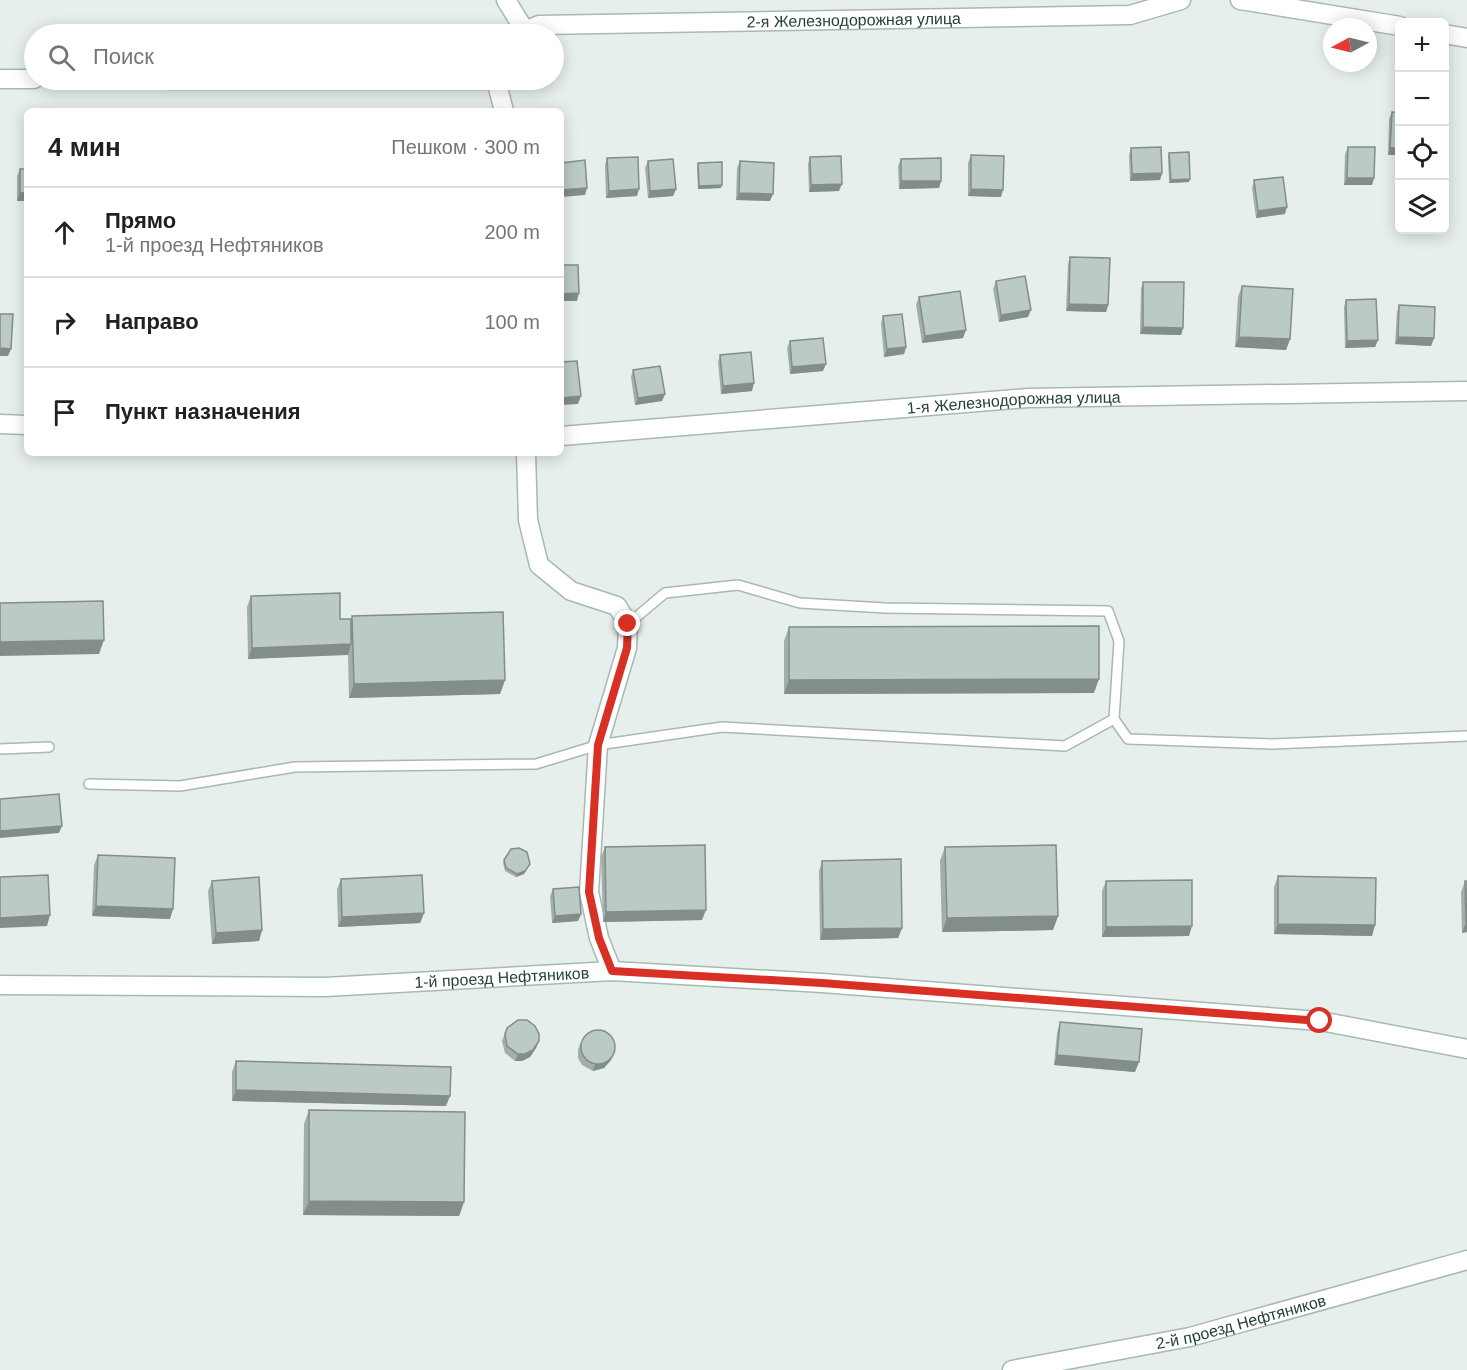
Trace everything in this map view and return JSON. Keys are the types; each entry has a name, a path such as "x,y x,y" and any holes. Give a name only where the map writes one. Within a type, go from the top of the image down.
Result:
{"street":[{"path":"506,0 519,24"},
{"name":"2-я Железнодорожная улица","path":"564,25 1130,15 1181,0"},
{"path":"1240,0 1395,26"},
{"path":"1449,35 1467,38"},
{"path":"0,79 24,79"},
{"path":"498,90 503,108"},
{"name":"1-я Железнодорожная улица","path":"564,436 1028,398 1467,390"},
{"path":"0,424 24,425"},
{"path":"526,456 528,520 538,565 571,591 617,606 628,624 627,648 598,745 589,892 599,938 612,971"},
{"name":"1-й проезд Нефтяников","path":"0,985 325,987 612,971 822,983 1320,1021 1467,1049"},
{"name":"2-й проезд Нефтяников","path":"1012,1370 1191,1336 1467,1260"}],"lane":[{"path":"628,624 665,593 738,585 800,603 885,608 1108,612 1119,641 1114,719 1128,739 1272,744 1467,736"},
{"path":"89,784 180,786 295,767 536,764 598,745 722,727 1065,746 1114,719"},
{"path":"0,749 49,747"}],"building":[{"path":"1392,112 1395,112 1395,148 1390,148"},
{"path":"1161,147 1162,173 1132,174 1131,148"},
{"path":"1348,147 1375,147 1374,178 1347,178"},
{"path":"1189,152 1190,179 1171,180 1169,153"},
{"path":"971,155 1004,156 1003,190 971,189"},
{"path":"841,156 842,184 811,185 810,157"},
{"path":"638,157 639,189 609,191 607,158"},
{"path":"941,158 941,181 901,181 901,159"},
{"path":"673,159 676,189 650,191 648,161"},
{"path":"585,160 587,188 564,190 564,163"},
{"path":"740,161 774,163 773,194 739,193"},
{"path":"722,162 722,185 699,186 698,163"},
{"path":"20,169 24,169 24,193 20,193"},
{"path":"1283,177 1287,207 1258,211 1254,180"},
{"path":"1070,257 1110,258 1108,305 1069,304"},
{"path":"564,265 578,265 579,293 564,294"},
{"path":"1025,276 1031,310 1001,315 996,281"},
{"path":"1143,282 1184,282 1183,328 1143,327"},
{"path":"1242,286 1293,289 1290,339 1239,337"},
{"path":"960,291 966,330 925,336 919,297"},
{"path":"1376,299 1378,340 1347,341 1346,300"},
{"path":"1399,305 1435,307 1434,338 1398,337"},
{"path":"0,314 13,314 11,349 0,348"},
{"path":"902,314 906,347 887,349 883,316"},
{"path":"823,338 826,364 792,367 790,341"},
{"path":"751,352 754,383 723,386 720,355"},
{"path":"577,361 581,396 564,398 564,362"},
{"path":"660,366 665,394 638,398 633,370"},
{"path":"340,593 340,619 351,619 351,644 252,648 251,596"},
{"path":"103,601 104,640 0,642 0,603"},
{"path":"503,612 505,680 354,684 352,616"},
{"path":"1099,626 1099,679 789,680 789,627"},
{"path":"59,794 62,826 0,831 0,799"},
{"path":"705,845 706,910 606,912 605,847"},
{"path":"1056,845 1058,916 947,918 945,847"},
{"path":"519,848 527,852 530,864 525,871 517,874 506,868 504,860 511,849"},
{"path":"98,855 175,858 173,909 96,906"},
{"path":"901,859 902,928 823,929 822,861"},
{"path":"48,875 50,915 0,918 0,877"},
{"path":"422,875 424,913 342,917 341,879"},
{"path":"1278,876 1376,878 1375,925 1278,924"},
{"path":"259,877 262,930 216,933 212,881"},
{"path":"1192,880 1192,926 1106,927 1106,881"},
{"path":"1465,881 1467,881 1467,922 1466,922"},
{"path":"579,887 581,914 555,916 553,889"},
{"path":"518,1020 527,1020 535,1026 539,1034 539,1041 533,1050 525,1054 518,1054 507,1046 505,1034 507,1028"},
{"path":"1060,1022 1142,1029 1139,1062 1057,1055"},
{"path":"598,1030 610,1035 615,1047 610,1059 598,1064 586,1059 581,1047 586,1035"},
{"path":"236,1061 451,1067 450,1096 236,1090"},
{"path":"309,1110 465,1112 464,1202 309,1201"}],"route":[{"path":"628,624 627,648 598,745 589,892 599,938 612,971 822,983 1320,1021"}]}
